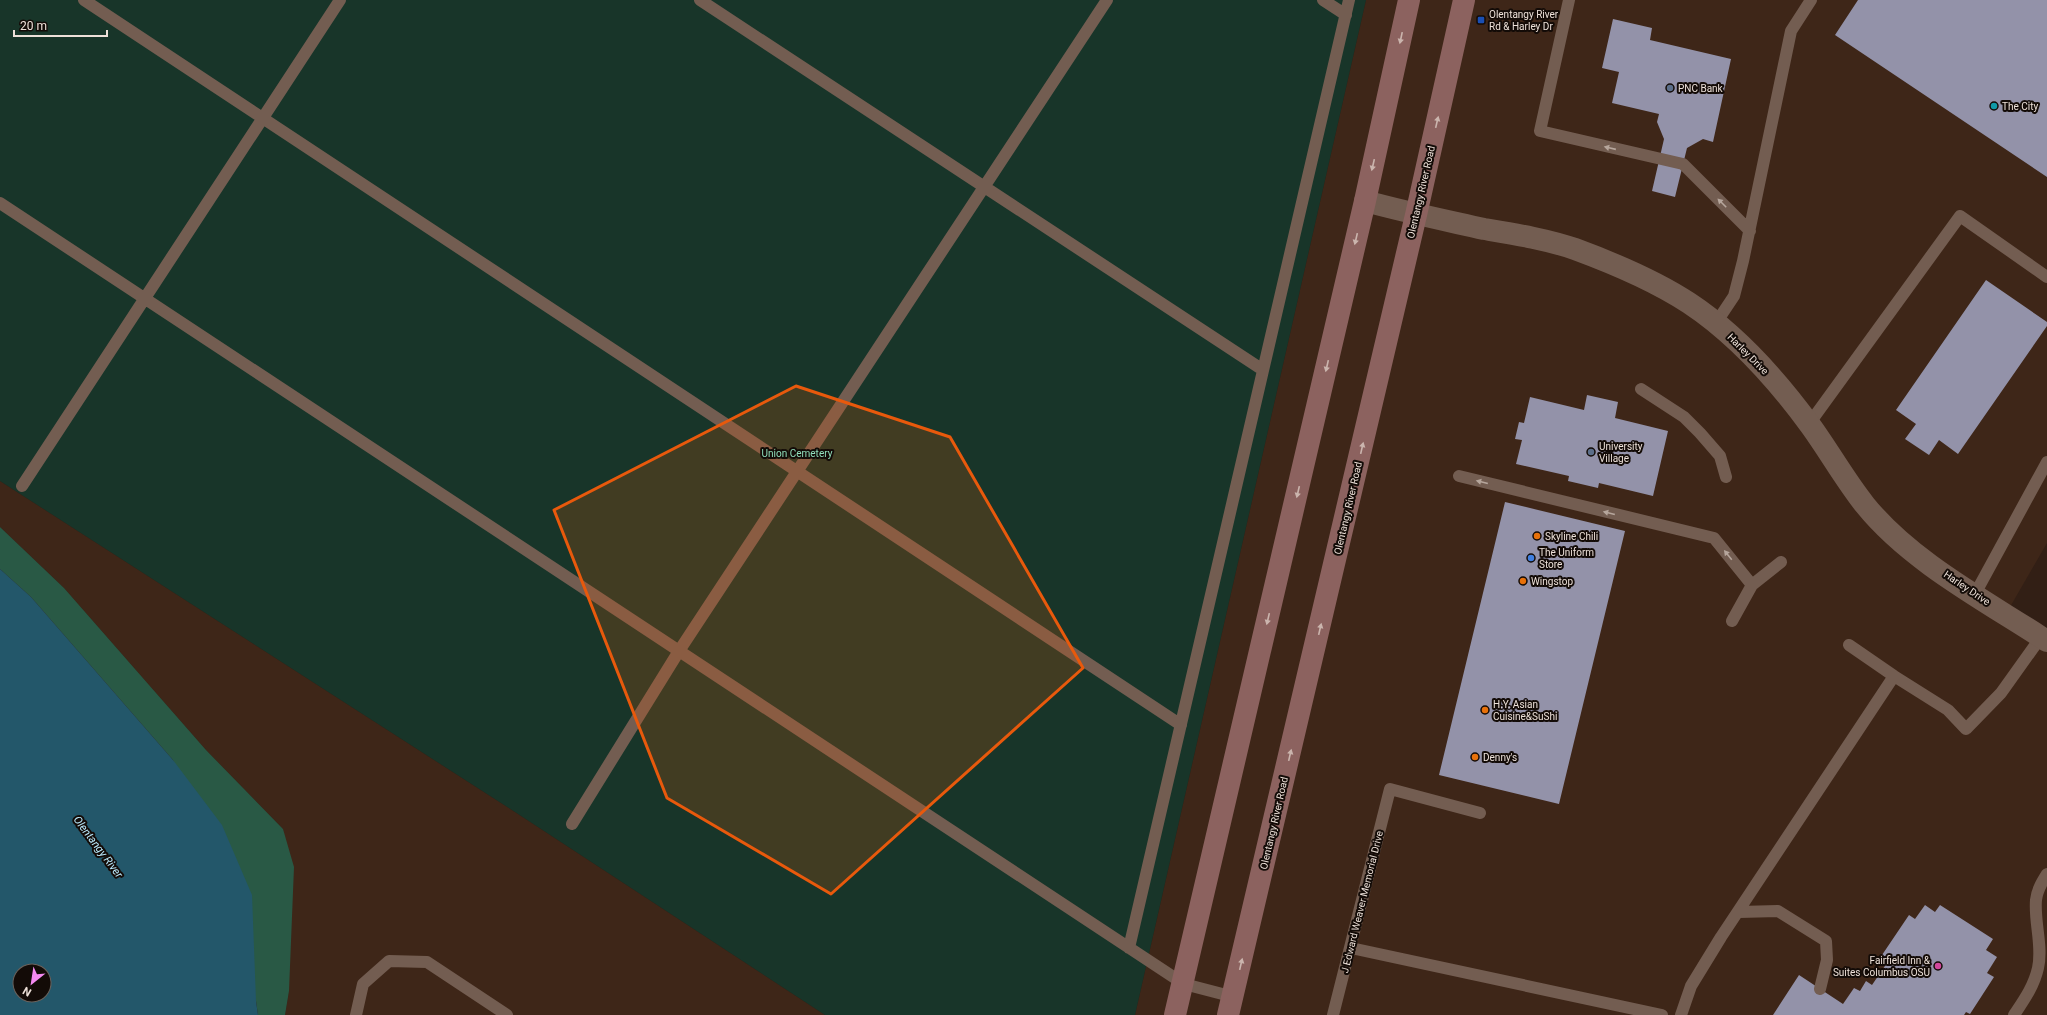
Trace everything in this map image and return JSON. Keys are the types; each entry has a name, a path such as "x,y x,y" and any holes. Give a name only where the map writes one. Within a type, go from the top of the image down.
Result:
{"main road":[{"path":"1175,1015 1184,984 1365,201 1409,0"},
{"name":"Olentangy River Road","path":"1231,1006 1416,215 1464,0"}],"street":[{"name":"Harley Drive","path":"1365,201 1416,215 1516,235 1573,249 1660,286 1688,303 1716,323 1775,382 1809,424 1865,505 1905,546 2044,639"}],"lane":[{"path":"84,0 1181,725"},
{"path":"22,486 340,0"},
{"path":"700,0 1263,370"},
{"path":"572,824 679,651 1107,0"},
{"path":"1322,0 1346,15"},
{"path":"1129,948 1350,0"},
{"path":"1569,0 1540,131 1683,164 1750,230"},
{"path":"1716,323 1734,296 1750,230 1791,31 1811,0"},
{"path":"0,203 1184,984 1231,1006"},
{"path":"1809,424 1960,216 2047,277"},
{"path":"1641,389 1684,417 1720,456 1726,477"},
{"path":"1975,594 2047,462"},
{"path":"1459,476 1714,538 1752,585"},
{"path":"1732,621 1752,585 1781,562"},
{"path":"1849,645 1894,676 1948,710 1966,729 2001,693 2044,639"},
{"path":"1681,1015 1692,986 1721,937 1894,676"},
{"name":"J Edward Weaver Memorial Drive","path":"1333,1015 1390,789 1480,813"},
{"path":"2014,1015 2032,988 2038,968 2039,937 2036,900 2040,885 2047,874"},
{"path":"1739,912 1778,911 1826,941 1827,960 1820,989"},
{"path":"1351,948 1662,1015"},
{"path":"2038,968 2047,954"},
{"path":"356,1015 363,984 389,961 427,962 507,1015"}],"highlighted area":[{"path":"796,386 950,437 1083,668 831,894 667,798 554,510"}],"shaded area":[{"path":"1366,0 2047,0 2047,543 2006,614 2047,641 2047,1015 1135,1015"},
{"path":"0,481 515,812 825,1015 285,1015 289,991 283,829 206,750 64,588 0,527"}],"green space":[{"name":"Union Cemetery","path":"0,0 1366,0 1135,1015 825,1015 515,812 0,481"},
{"path":"0,527 64,588 206,750 283,829 294,867 289,991 285,1015 258,1015 256,1001 173,760 31,597 0,569"}],"water":[{"name":"Olentangy River","path":"0,569 31,597 173,760 222,825 252,895 256,1001 258,1015 0,1015"}],"building":[{"name":"The City","path":"1858,0 2047,0 2047,177 1835,35"},
{"name":"PNC Bank","path":"1613,19 1652,28 1650,40 1731,59 1713,142 1703,139 1687,148 1675,197 1652,191 1664,139 1657,122 1659,114 1612,103 1619,72 1602,68"},
{"path":"1986,280 2047,322 2047,326 1958,454 1939,440 1929,455 1905,439 1916,424 1896,410"},
{"name":"University Village","path":"1587,395 1618,402 1615,418 1668,431 1653,496 1599,483 1598,488 1568,481 1569,476 1516,464 1522,440 1515,439 1519,422 1524,423 1530,397 1584,410"},
{"path":"1505,502 1625,531 1559,804 1439,775"},
{"name":"Fairfield Inn & Suites Columbus OSU","path":"1925,905 1935,912 1940,905 1993,939 1986,950 1997,957 1987,973 1994,977 1970,1014 1966,1012 1964,1015 1773,1015 1799,975 1843,1004 1854,988 1860,991 1866,981 1872,985 1889,960 1882,955 1909,915 1915,919"}],"place":[{"name":"Olentangy River Rd & Harley Dr","path":"1481,20"},
{"name":"PNC Bank","path":"1670,88"},
{"name":"The City","path":"1994,106"},
{"name":"University Village","path":"1591,452"},
{"name":"Skyline Chili","path":"1537,536"},
{"name":"The Uniform Store","path":"1531,558"},
{"name":"Wingstop","path":"1523,581"},
{"name":"H.Y. Asian Cuisine&SuShi","path":"1485,710"},
{"name":"Denny's","path":"1475,757"},
{"name":"Fairfield Inn & Suites Columbus OSU","path":"1938,966"}]}
